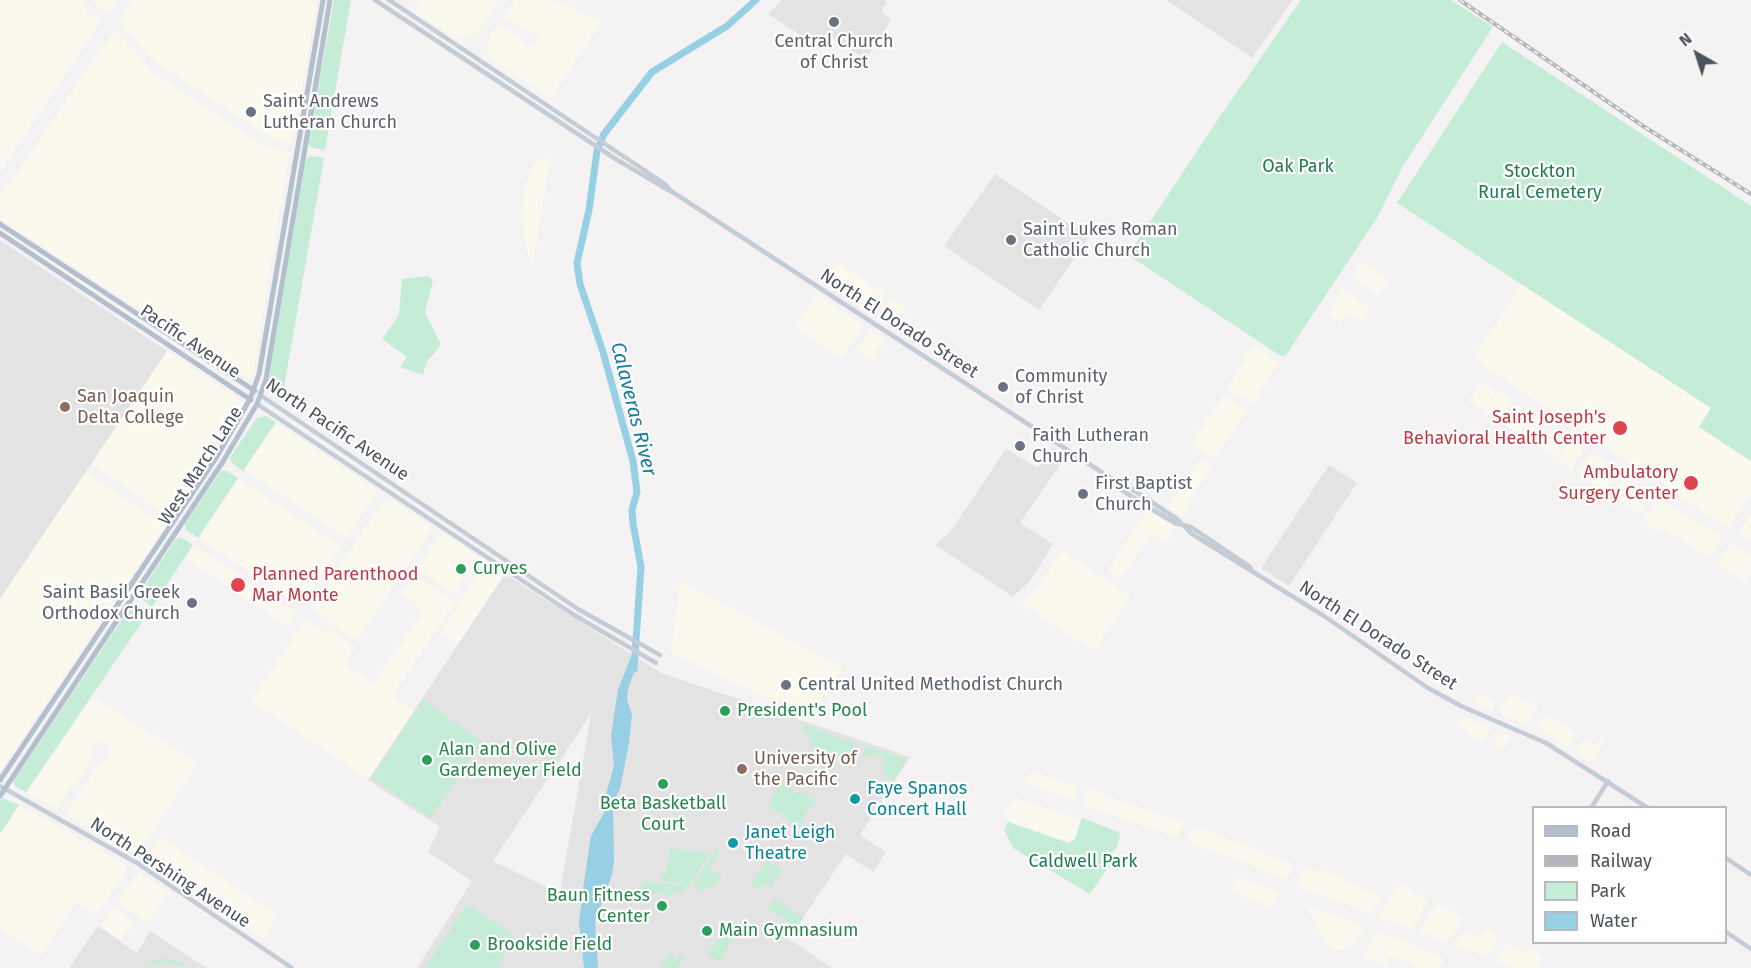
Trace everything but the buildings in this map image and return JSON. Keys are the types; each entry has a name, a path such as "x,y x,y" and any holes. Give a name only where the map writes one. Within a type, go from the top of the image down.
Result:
{"main road":[{"name":"West March Lane","path":"0,780 216,458 250,399 259,374 323,0"},
{"name":"West March Lane","path":"0,796 2,787 222,463 257,404 266,379 330,0"},
{"name":"North El Dorado Street","path":"375,0 616,156 665,184 670,191 1112,479 1114,485 1175,523 1221,546 1252,571 1436,692 1546,743 1646,806"},
{"name":"North El Dorado Street","path":"388,0 540,106"},
{"name":"North Pacific Avenue","path":"0,224 253,390 507,562 600,622 660,655"},
{"name":"Pacific Avenue","path":"0,233 574,615"},
{"path":"68,279 73,279 95,293 104,292"},
{"path":"386,491 392,489 405,494"},
{"path":"485,556 500,563 507,562"},
{"path":"574,615 582,615 600,622"},
{"path":"574,615 618,643 656,663"},
{"path":"1592,806 1608,781"},
{"name":"North Pershing Avenue","path":"2,787 137,863 292,968"},
{"path":"1727,859 1751,875"},
{"path":"1727,933 1751,949"}],"shaded area":[{"path":"0,0 79,0 90,14 101,22 0,172"},
{"path":"93,0 117,0 109,12 101,10"},
{"path":"134,0 317,0 293,141 289,144 268,136 151,58 120,21"},
{"path":"421,0 498,0 477,32 466,37 453,36 414,12"},
{"path":"515,0 552,0 599,20 600,24 551,98 499,64 497,67 488,54 488,40 499,24 520,37 525,46 537,43 538,37 535,31 525,30 504,15"},
{"path":"782,0 884,0 887,2 881,11 891,20 866,59 830,36 821,49 768,14"},
{"path":"1166,0 1293,0 1252,58"},
{"path":"114,31 153,72 261,144 289,154 255,363 253,373 247,379 0,219 0,197"},
{"path":"537,158 550,160 532,269 524,239 523,211 525,186"},
{"path":"995,174 1089,237 1039,310 944,246"},
{"name":"San Joaquin Delta College","path":"0,240 167,351 0,599"},
{"path":"839,263 885,294 873,312 869,313 825,284"},
{"path":"1361,263 1389,281 1379,296 1352,278"},
{"path":"1521,284 1711,408 1699,427 1751,462 1751,494 1728,527 1474,359"},
{"path":"1343,290 1371,308 1362,322 1348,313 1341,323 1328,314"},
{"path":"817,295 862,324 862,328 842,358 795,329"},
{"path":"892,298 905,307 892,328 880,320 880,317"},
{"path":"871,331 885,339 871,360 857,351"},
{"path":"1253,345 1279,362 1253,404 1227,388"},
{"path":"167,351 245,404 171,516 167,516 91,463"},
{"path":"1482,381 1496,391 1483,410 1469,400"},
{"path":"1498,391 1512,400 1498,421 1484,412"},
{"path":"1223,395 1247,411 1215,459 1193,445 1193,440"},
{"path":"1519,405 1533,414 1519,435 1505,425"},
{"path":"1534,415 1548,424 1535,445 1521,436"},
{"path":"276,423 377,490 348,537 244,470"},
{"path":"1555,428 1569,438 1555,458 1541,449"},
{"path":"1571,439 1584,448 1571,469 1557,459"},
{"path":"1053,448 1066,456 1020,523 1053,544 1030,581 1013,597 935,545 950,532 1006,449 1038,468"},
{"path":"1591,452 1618,470 1605,491 1577,473"},
{"path":"1200,460 1210,466 1182,516 1168,508"},
{"path":"1329,465 1357,483 1289,586 1261,568"},
{"path":"84,474 88,474 163,524 164,528 0,771 0,599"},
{"path":"1625,475 1652,493 1639,513 1612,496"},
{"path":"239,479 340,547 304,603 300,604 199,538"},
{"path":"1659,498 1723,538 1709,558 1664,528 1661,533 1643,521"},
{"path":"391,499 431,526 432,530 356,640 312,609 366,527 386,500"},
{"path":"1147,510 1175,528 1165,543 1151,534 1122,579 1108,570"},
{"path":"1751,513 1751,541 1738,532"},
{"path":"440,534 446,535 479,557 454,593 417,568"},
{"path":"1731,543 1751,556 1751,572 1744,582 1717,564"},
{"path":"194,546 295,612 288,627 185,558"},
{"path":"1064,552 1130,596 1094,651 1022,603 1038,587 1061,553"},
{"path":"487,562 516,582 459,644 441,632"},
{"name":"University of the Pacific","path":"505,574 661,673 910,757 860,835 886,852 873,872 846,854 789,939 832,968 417,968 472,881 428,852 440,827 368,780","holes":["591,714 560,893 493,861"]},
{"path":"415,576 455,602 392,696 414,711 369,779 251,701 305,620 329,634 331,631 355,648 344,664 374,684 424,610 401,593"},
{"path":"681,581 842,668 813,712 749,690 670,652"},
{"path":"1510,693 1538,708 1526,725 1500,714 1499,710"},
{"path":"1481,694 1495,703 1491,709 1475,703"},
{"path":"93,696 197,764 137,854 66,814 98,765 110,757 111,749 106,743 99,742 92,746 91,759 57,808 27,793"},
{"path":"1546,714 1576,733 1567,747 1537,727"},
{"path":"1463,716 1491,729 1482,742 1456,725"},
{"path":"1502,733 1512,737 1504,748 1494,742"},
{"path":"1584,739 1596,746 1601,739 1605,742 1591,763 1575,752"},
{"path":"1032,771 1078,787 1076,800 1024,782"},
{"path":"1088,789 1185,823 1177,837 1085,807 1083,804"},
{"path":"1015,798 1080,820 1075,836 1065,841 1005,820 1004,812"},
{"path":"20,805 126,865 127,868 98,915 77,902 41,956 0,929 0,834"},
{"path":"1195,826 1292,864 1288,879 1189,842 1188,839"},
{"path":"160,838 277,916 262,938 146,859"},
{"path":"1304,868 1333,874 1380,898 1370,913 1298,887"},
{"path":"140,873 168,892 147,922 117,902 136,874"},
{"path":"1241,879 1275,892 1278,896 1272,908 1232,890 1237,880"},
{"path":"1401,884 1428,902 1411,929 1379,916"},
{"path":"1437,903 1462,919 1447,942 1419,931"},
{"path":"1304,904 1362,926 1363,930 1351,947 1343,950 1335,949 1328,944"},
{"path":"116,909 134,921 121,941 100,927 112,910"},
{"path":"98,926 137,953 150,931 207,968 69,968"},
{"path":"1485,929 1499,939 1487,957 1455,945 1465,930 1478,939"},
{"path":"1380,932 1442,957 1443,962 1439,968 1413,968 1414,964 1398,957 1387,957 1386,966 1364,957 1372,939"},
{"path":"1508,943 1524,953 1529,946 1545,957 1537,968 1513,968 1496,961"}],"green space":[{"path":"334,0 351,0 325,150 312,148 308,144"},
{"name":"Oak Park","path":"1301,0 1451,0 1493,27 1403,166 1377,218 1286,355 1281,356 1128,255"},
{"name":"Stockton Rural Cemetery","path":"1502,42 1751,206 1751,461 1699,427 1711,408 1397,203"},
{"path":"311,156 324,158 282,399 269,377 306,159"},
{"path":"428,276 433,280 425,312 441,345 426,363 423,375 400,367 407,357 382,339 399,315 402,279"},
{"path":"265,416 276,422 243,471 232,463 230,457 257,418"},
{"path":"221,471 227,471 238,478 198,538 186,530 185,524"},
{"path":"181,537 193,545 152,607 138,596 175,540"},
{"path":"133,603 149,612 26,792 15,786 13,782"},
{"name":"Alan and Olive Gardemeyer Field","path":"423,699 483,742 430,818 371,778"},
{"path":"803,724 856,744 849,756 835,757 821,752 812,745"},
{"path":"865,745 904,758 904,765 894,780 883,774 884,755 863,756"},
{"path":"783,780 791,785 792,794 801,791 815,801 805,814 800,828 768,806"},
{"path":"3,798 19,805 0,834 0,802"},
{"name":"Caldwell Park","path":"1082,818 1121,833 1116,849 1108,855 1109,866 1090,894 1013,848 1004,830 1008,822 1069,843 1075,839"},
{"path":"670,848 710,853 689,885 662,881 663,873 667,873"},
{"path":"716,850 720,851 709,868 721,876 721,879 701,892 698,886 693,885"},
{"path":"767,861 783,870 772,886 762,886 759,889 751,883"},
{"path":"645,881 687,886 682,894 676,890 671,896 650,892 644,900 639,900 641,884"},
{"path":"775,899 803,918 797,927 768,910"},
{"name":"Brookside Field","path":"468,904 515,936 498,968 425,968"},
{"path":"728,923 739,930 718,962 707,954"},
{"path":"669,954 677,959 681,954 684,956 677,968 663,968 662,964"},
{"path":"164,958 175,960 187,968 164,963 145,968 153,961"}],"water":[{"path":"631,657 638,661 628,689 627,700 632,715 629,743 620,789 613,802 614,861 612,875 595,921 598,968 584,968 579,922 584,882 591,836 604,813 604,801 614,766 611,735 618,690"}],"waterway":[{"name":"Calaveras River","path":"634,669 641,567 632,510 637,492 633,461 603,352 580,284 577,263 589,210 597,151 604,134 652,72 727,26 756,0"}],"railway":[{"path":"1460,0 1643,126 1751,194"}],"place":[{"name":"Central Church of Christ","path":"834,22"},
{"name":"Saint Andrews Lutheran Church","path":"251,112"},
{"name":"Saint Lukes Roman Catholic Church","path":"1011,240"},
{"name":"Community of Christ","path":"1003,387"},
{"name":"San Joaquin Delta College","path":"65,407"},
{"name":"Saint Joseph's Behavioral Health Center","path":"1620,428"},
{"name":"Faith Lutheran Church","path":"1020,446"},
{"name":"Ambulatory Surgery Center","path":"1691,483"},
{"name":"First Baptist Church","path":"1083,494"},
{"name":"Curves","path":"461,569"},
{"name":"Planned Parenthood Mar Monte","path":"238,585"},
{"name":"Saint Basil Greek Orthodox Church","path":"192,603"},
{"name":"Central United Methodist Church","path":"786,685"},
{"name":"President's Pool","path":"725,711"},
{"name":"Alan and Olive Gardemeyer Field","path":"427,760"},
{"name":"University of the Pacific","path":"742,769"},
{"name":"Beta Basketball Court","path":"663,784"},
{"name":"Faye Spanos Concert Hall","path":"855,799"},
{"name":"Janet Leigh Theatre","path":"733,843"},
{"name":"Baun Fitness Center","path":"662,906"},
{"name":"Main Gymnasium","path":"707,931"},
{"name":"Brookside Field","path":"475,945"}]}
